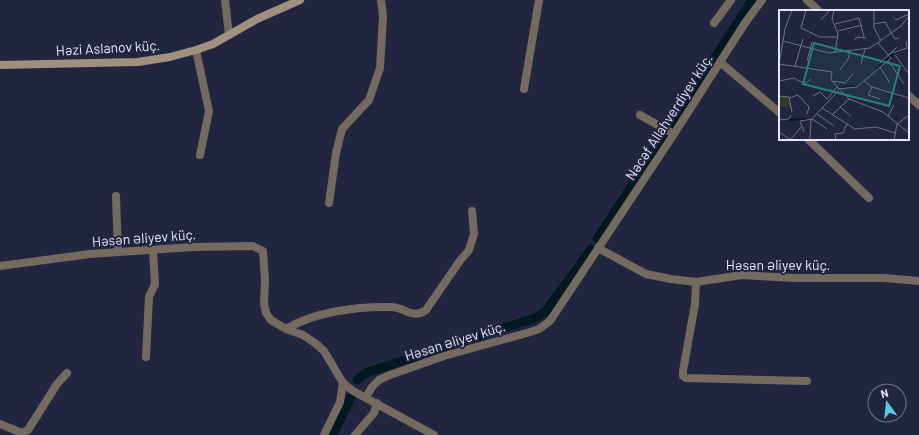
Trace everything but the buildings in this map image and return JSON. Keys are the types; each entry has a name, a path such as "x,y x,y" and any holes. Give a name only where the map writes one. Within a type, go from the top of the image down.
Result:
{"street":[{"path":"225,0 229,35"},
{"name":"Həzi Aslanov küç.","path":"0,65 138,62 170,57 196,50 229,35 256,19 300,0"},
{"path":"328,203 336,153 342,129 369,100 380,68 383,16 381,0"},
{"path":"524,89 539,0"},
{"path":"714,22 731,0"},
{"name":"Nəcəf Allahverdiyev küç.","path":"598,248 674,134 745,23 762,0"},
{"path":"807,0 818,10"},
{"path":"196,50 209,111 200,155"},
{"path":"720,62 779,112"},
{"path":"909,96 919,105"},
{"path":"640,114 674,134"},
{"path":"809,140 869,198"},
{"path":"116,196 118,252"},
{"path":"286,329 296,323 335,312 363,307 394,307 414,314 420,314 426,310 469,250 474,234 472,211"},
{"name":"Həsən Əliyev küç.","path":"0,266 90,254 193,246 253,246 263,251 265,280 264,303 266,313 271,320 286,329 303,334 324,351 343,383"},
{"name":"Həsən Əliyev küç.","path":"366,397 372,387 379,380 390,375 444,356 539,328 550,321 598,248 646,274 671,280 696,282 742,275 795,278 884,278 919,281"},
{"path":"146,357 149,297 155,284 153,250"},
{"path":"696,282 695,304 683,376 686,378 807,381"},
{"path":"0,424 22,433 28,430 57,384 67,373"},
{"path":"324,435 340,402 343,383 354,391 434,435"},
{"path":"355,435 374,413 377,403"}],"waterway":[{"path":"672,124 752,0"},
{"path":"597,239 665,135"},
{"path":"357,380 368,372 535,318 546,311 591,249"},
{"path":"333,435 351,397"}]}
